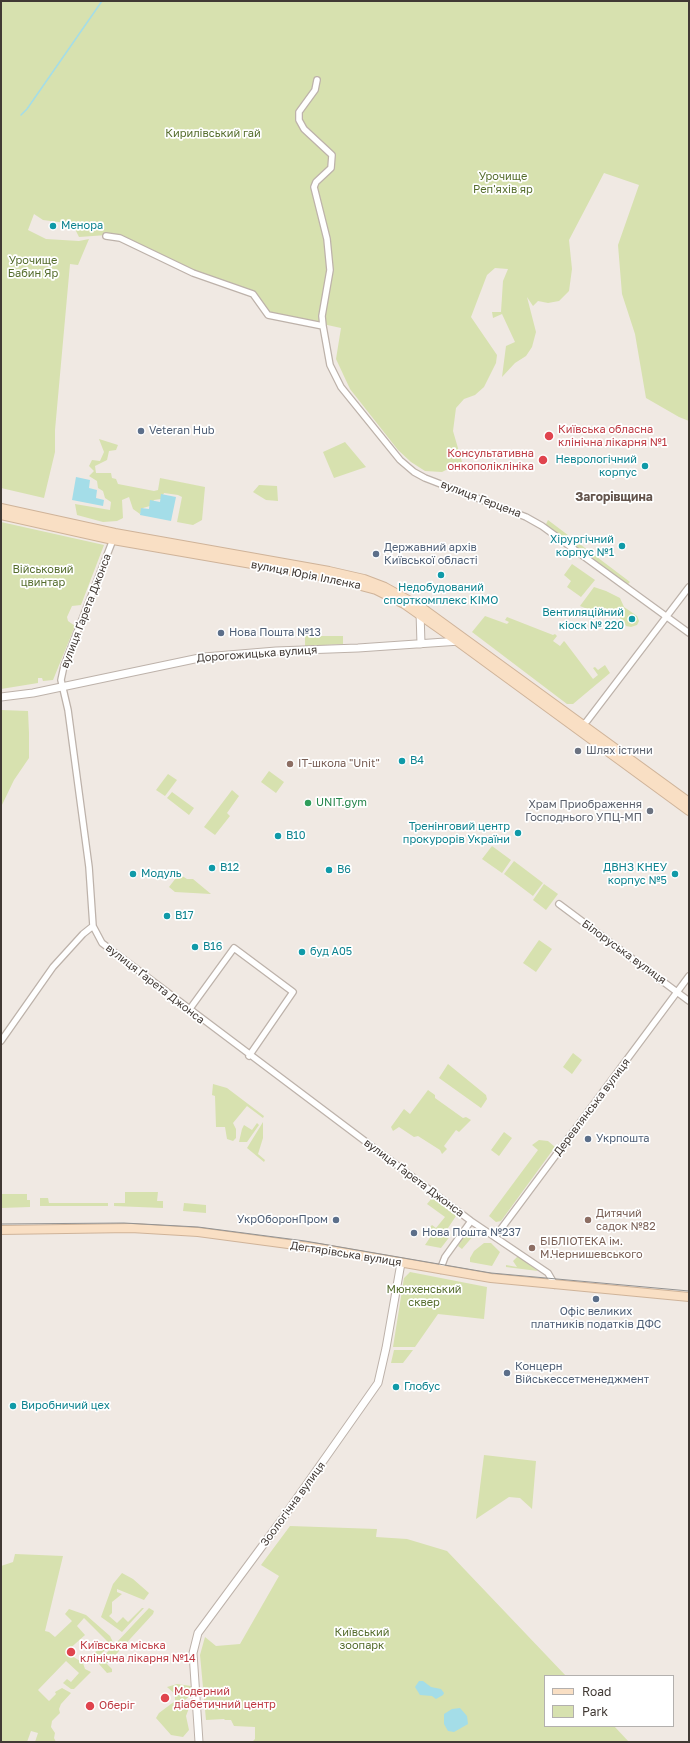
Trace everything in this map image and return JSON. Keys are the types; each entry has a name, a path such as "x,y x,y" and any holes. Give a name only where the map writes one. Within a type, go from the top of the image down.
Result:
{"main road":[{"name":"вулиця Юрія Іллєнка","path":"1,508 114,537"},
{"name":"вулиця Юрія Іллєнка","path":"1,515 114,537 348,575 390,590 463,641 580,727 689,811"},
{"name":"вулиця Юрія Іллєнка","path":"580,727 689,802"},
{"name":"Дегтярівська вулиця","path":"1,1230 110,1228 198,1232 318,1248 491,1278 555,1286 689,1297"}],"street":[{"name":"вулиця Герцена","path":"317,80 314,90 299,112 299,120 304,129 332,155 331,168 316,182 314,187 327,239 330,270 322,316 330,365 334,376 358,410 406,466 425,478 531,520 689,633"},
{"path":"106,236 120,238 193,274 253,294 268,315 323,326"},
{"name":"вулиця Ґарета Джонса","path":"114,537 62,674 62,686 69,718 89,867 93,926 102,943 249,1056 471,1221 548,1273 555,1286"},
{"path":"580,727 668,617 689,587"},
{"path":"420,611 421,644"},
{"name":"Дорогожицька вулиця","path":"1,697 204,657 273,651 463,641"},
{"name":"Білоруська вулиця","path":"559,904 689,1001"},
{"path":"1,1041 53,967 82,934 93,926"},
{"path":"189,1010 234,948 293,992 249,1056"},
{"name":"Деревлянська вулиця","path":"495,1237 689,976"},
{"name":"вулиця Ґарета Джонса","path":"440,1270 445,1257 471,1221"},
{"name":"Зоологічна вулиця","path":"199,1742 193,1653 198,1633 283,1518 378,1383 386,1348 401,1263"}],"green space":[{"path":"1,1 689,1 689,421 646,398 635,334 622,294 618,245 639,185 604,173 569,240 572,269 569,291 559,301 548,303 538,301 533,306 527,297 536,332 532,347 526,356 515,363 502,377 506,346 515,342 502,314 493,318 492,312 501,312 503,281 508,269 495,268 487,275 471,317 497,355 496,363 484,387 475,395 464,399 456,408 453,431 462,462 442,472 425,471 411,462 398,450 350,389 336,359 341,328 268,312 256,294 230,285 107,235 79,237 71,221 66,223 43,220 34,214 28,230 46,239 79,241 89,239 78,265 70,264 55,430 55,452 44,498 1,488"},
{"path":"99,439 118,445 116,450 109,451 107,460 95,466 96,473 111,473 112,478 116,479 118,484 154,491 158,490 160,478 205,487 202,520 193,525 177,522 182,497 164,493 161,499 154,500 150,506 143,508 140,514 133,509 129,497 122,500 123,518 117,521 103,522 77,515 75,504 110,510 111,502 105,498 103,491 98,488 97,481 89,476 94,471 89,466 92,460 100,461 104,452"},
{"path":"345,442 366,467 334,478 323,452"},
{"path":"259,485 277,486 278,501 266,500 253,492"},
{"path":"548,520 630,582 627,585 548,527 546,524"},
{"name":"Військовий цвинтар","path":"1,522 104,545 81,605 72,606 67,617 68,621 75,626 53,680 43,681 42,678 38,678 38,683 1,689"},
{"path":"572,564 595,580 581,597 567,587 571,581 564,575"},
{"path":"594,587 620,598 624,607 637,616 639,621 637,625 631,627 626,626 617,614 602,615 580,606"},
{"path":"485,616 507,624 509,622 505,620 507,617 553,635 555,634 557,636 553,641 560,646 564,641 593,679 598,675 593,668 595,667 598,670 605,665 610,673 573,704 567,704 472,632"},
{"path":"305,636 343,636 343,644 305,646"},
{"path":"1,710 28,711 29,758 14,780 1,807"},
{"path":"269,771 284,782 276,793 261,782"},
{"path":"168,774 177,780 165,796 156,790"},
{"path":"232,790 239,796 227,813 230,816 215,835 204,827"},
{"path":"172,792 194,808 189,815 167,798"},
{"path":"492,846 511,860 502,873 482,859"},
{"path":"514,861 543,883 533,896 504,874"},
{"path":"179,874 187,879 193,879 211,894 175,892 169,887"},
{"path":"544,884 558,894 546,910 533,900"},
{"path":"539,940 552,949 536,972 523,963"},
{"path":"573,1053 582,1060 572,1074 563,1067"},
{"path":"448,1064 486,1095 487,1099 481,1108 439,1078"},
{"path":"213,1084 227,1088 264,1116 263,1118 247,1106 233,1123 236,1129 236,1138 233,1141 227,1139 225,1127 216,1127 215,1096 212,1095"},
{"path":"428,1090 435,1095 435,1098 463,1118 466,1117 471,1120 459,1132 456,1130 444,1146 447,1149 442,1154 440,1150 418,1136 414,1137 399,1127 393,1131 391,1127 404,1109 410,1114"},
{"path":"263,1122 263,1138 258,1154 265,1160 264,1162 247,1148"},
{"path":"257,1123 259,1125 247,1142 239,1142 244,1125 252,1130"},
{"path":"504,1132 512,1138 499,1156 491,1150"},
{"path":"539,1140 548,1141 555,1147 501,1221 496,1222 489,1216 538,1150 532,1145"},
{"path":"125,1192 158,1192 157,1201 163,1201 163,1208 114,1206 114,1203 125,1203"},
{"path":"1,1194 27,1194 27,1200 30,1200 30,1207 1,1208"},
{"path":"40,1198 48,1198 49,1203 108,1203 108,1206 40,1206"},
{"path":"432,1198 456,1216 446,1231 451,1235 441,1248 425,1245 433,1233 430,1227 432,1225 436,1228 445,1217 427,1204"},
{"path":"184,1203 206,1205 206,1213 183,1211"},
{"path":"471,1233 474,1235 462,1249 458,1246 463,1238"},
{"path":"484,1243 491,1243 500,1252 492,1266 470,1262 470,1258 474,1251"},
{"path":"518,1256 538,1271 506,1267 506,1265 517,1267 513,1261"},
{"name":"Мюнхенський сквер","path":"410,1272 487,1287 484,1319 438,1314 415,1347 393,1347 404,1278"},
{"path":"394,1350 413,1350 403,1363 391,1363"},
{"path":"484,1455 536,1461 532,1509 520,1498 509,1497 476,1519"},
{"name":"Київський зоопарк","path":"290,1526 377,1529 376,1537 407,1539 447,1551 565,1675 544,1675 544,1727 615,1727 629,1742 252,1742 255,1739 255,1727 234,1726 231,1720 224,1719 206,1720 200,1655 205,1637 216,1646 240,1644 279,1576 261,1565"},
{"path":"15,1554 63,1556 45,1631 49,1632 55,1637 72,1621 65,1614 69,1609 86,1615 110,1636 113,1642 98,1657 88,1659 107,1641 84,1618 77,1626 85,1635 66,1652 83,1663 85,1669 91,1672 74,1689 71,1689 63,1683 67,1679 71,1682 79,1673 66,1661 38,1690 49,1701 56,1694 55,1692 62,1688 71,1693 61,1704 59,1709 60,1713 52,1721 51,1727 55,1733 54,1738 56,1742 35,1742 38,1733 31,1731 27,1742 1,1742 1,1566 13,1562"},
{"path":"122,1573 133,1579 149,1593 144,1600 117,1589 117,1592 122,1594 112,1602 112,1613 109,1616 117,1623 123,1617 128,1622 142,1608 144,1608 122,1632 101,1617 113,1584"},
{"path":"149,1608 154,1611 153,1614 108,1663 106,1663 112,1669 112,1672 107,1673 99,1664 100,1660"},
{"path":"177,1684 191,1686 193,1693 185,1700 189,1708 186,1716 189,1730 183,1737 171,1735 156,1718 159,1713 175,1701 175,1694 167,1687"}],"water":[{"path":"76,477 90,480 89,488 97,490 96,498 104,500 103,506 72,500"},
{"path":"161,494 176,497 171,521 140,515 141,508 149,509 150,500 160,502"},
{"path":"419,1681 423,1681 431,1687 441,1689 444,1693 443,1695 436,1699 432,1696 420,1695 415,1687"},
{"path":"460,1708 467,1716 468,1724 454,1732 448,1731 444,1724 444,1714 452,1709"}],"waterway":[{"path":"21,115 27,109 102,1"}],"tram line":[{"path":"1,1224 124,1223 198,1227 305,1241 491,1273 689,1291"}],"place":[{"name":"Менора","path":"53,226"},
{"name":"Veteran Hub","path":"141,431"},
{"name":"Київська обласна клінічна лікарня №1","path":"549,436"},
{"name":"Консультативна онкополіклініка","path":"543,460"},
{"name":"Неврологічний корпус","path":"645,466"},
{"name":"Хірургічний корпус №1","path":"622,546"},
{"name":"Державний архів Київської області","path":"376,554"},
{"name":"Недобудований спорткомплекс КІМО","path":"441,575"},
{"name":"Вентиляційний кіоск № 220","path":"632,619"},
{"name":"Нова Пошта №13","path":"221,633"},
{"name":"Шлях істини","path":"578,751"},
{"name":"B4","path":"402,761"},
{"name":"IT-школа \"Unit\"","path":"290,764"},
{"name":"UNIT.gym","path":"308,803"},
{"name":"Храм Приображення Господнього УПЦ-МП","path":"650,811"},
{"name":"Тренінговий центр прокурорів України","path":"518,833"},
{"name":"B10","path":"278,836"},
{"name":"B12","path":"212,868"},
{"name":"B6","path":"329,870"},
{"name":"Модуль","path":"133,874"},
{"name":"ДВНЗ КНЕУ корпус №5","path":"675,874"},
{"name":"B17","path":"167,916"},
{"name":"B16","path":"195,947"},
{"name":"буд А05","path":"302,952"},
{"name":"Укрпошта","path":"588,1139"},
{"name":"УкрОборонПром","path":"336,1220"},
{"name":"Дитячий садок №82","path":"588,1220"},
{"name":"Нова Пошта №237","path":"414,1233"},
{"name":"БІБЛІОТЕКА ім. М.Чернишевського","path":"532,1248"},
{"name":"Офіс великих платників податків ДФС","path":"596,1299"},
{"name":"Концерн Військессетменеджмент","path":"507,1373"},
{"name":"Глобус","path":"396,1387"},
{"name":"Виробничий цех","path":"13,1406"},
{"name":"Київська міська клінічна лікарня №14","path":"71,1652"},
{"name":"Модерний діабетичний центр","path":"165,1698"},
{"name":"Оберіг","path":"90,1706"}],"district":[{"name":"Загорівщина","path":"614,497"}],"park label":[{"name":"Кирилівський гай","path":"213,134"},
{"name":"Урочище Реп'яхів яр","path":"503,183"},
{"name":"Урочище Бабин Яр","path":"33,267"}]}
